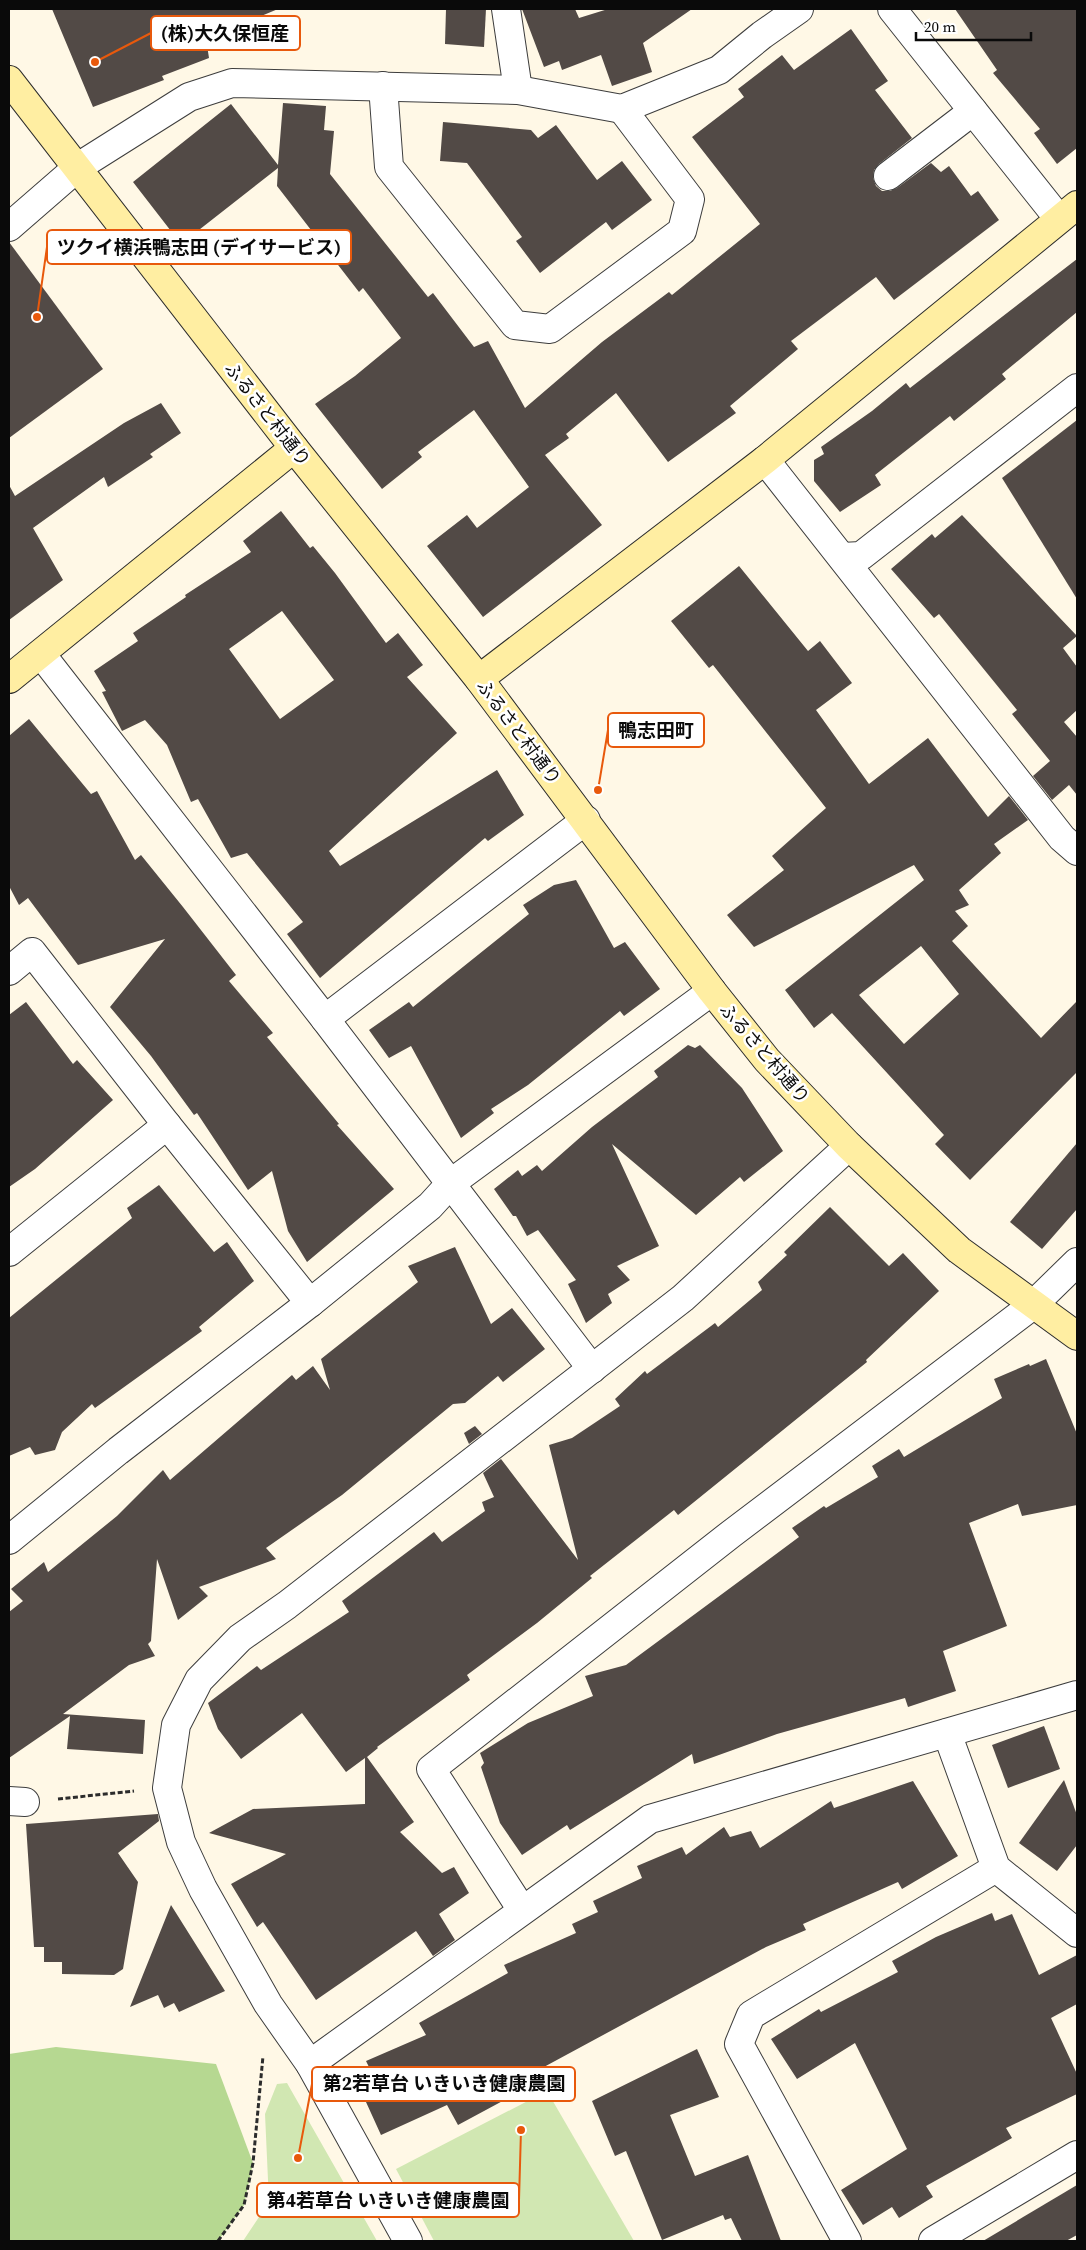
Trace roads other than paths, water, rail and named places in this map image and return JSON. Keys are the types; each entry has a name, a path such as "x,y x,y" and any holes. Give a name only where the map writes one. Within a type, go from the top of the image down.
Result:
{"street":[{"path":"506,9 518,90"},
{"path":"9,227 78,167 189,97 232,83 518,90 622,109 719,70 762,34 799,9"},
{"path":"479,678 765,460 1068,212 973,111 892,9"},
{"name":"ふるさと村通り","path":"9,80 294,448 479,678 712,991 767,1060 848,1146 959,1250 1077,1336"},
{"path":"383,86 389,166 515,325 550,329 682,231 690,199 622,109"},
{"path":"888,176 973,111"},
{"path":"842,557 861,556 1077,388"},
{"path":"9,679 294,448"},
{"path":"765,460 1072,838"},
{"path":"41,654 325,1019 592,1369"},
{"path":"325,1019 586,820"},
{"path":"9,970 32,952 167,1125 310,1303"},
{"path":"9,1540 118,1451 310,1303 430,1206 451,1183 712,991"},
{"path":"9,1252 167,1125"},
{"path":"408,2241 310,2064 268,2004 203,1889 181,1842 167,1788 176,1725 200,1680 240,1638 287,1605 684,1298 848,1146"},
{"path":"522,1910 432,1770 731,1534 1033,1305 1077,1262"},
{"path":"310,2064 650,1819 1077,1695"},
{"path":"947,1733 996,1868 1077,1933"},
{"path":"847,2241 739,2044 751,2015 996,1868"},
{"path":"933,2241 1077,2155"}],"place":[{"name":"(株)大久保恒産","path":"95,62"},
{"name":"ツクイ横浜鴨志田 (デイサービス)","path":"37,317"},
{"name":"鴨志田町","path":"598,790"},
{"name":"第4若草台 いきいき健康農園","path":"521,2130"},
{"name":"第2若草台 いきいき健康農園","path":"298,2158"}]}
